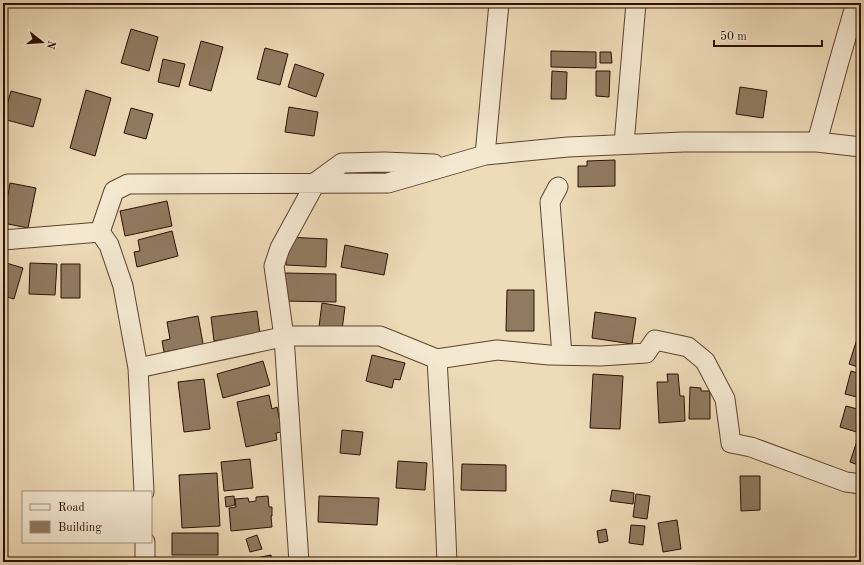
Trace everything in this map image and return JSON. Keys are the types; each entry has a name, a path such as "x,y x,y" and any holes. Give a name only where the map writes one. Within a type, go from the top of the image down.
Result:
{"street":[{"path":"486,155 499,3"},
{"path":"624,144 636,3"},
{"path":"817,142 854,10 859,3"},
{"path":"100,232 114,192 128,184 316,182 388,183 486,155 568,147 624,144 683,142 817,142 861,147"},
{"path":"299,562 284,337 274,266 280,248 316,182"},
{"path":"558,187 550,202 562,356"},
{"path":"3,240 100,232"},
{"path":"100,232 109,245 123,286 138,368 144,491"},
{"path":"138,368 284,337 380,336 437,358 497,350 562,356 601,356 646,353 655,340 688,347 705,361 725,399 731,443 751,447 846,482 861,484"},
{"path":"437,358 447,562"},
{"path":"145,543 145,562"}],"building":[{"path":"131,29 158,37 149,71 121,63"},
{"path":"201,41 223,47 211,91 189,85"},
{"path":"265,48 288,54 280,85 257,79"},
{"path":"551,51 596,52 596,68 551,67"},
{"path":"600,52 611,52 612,63 600,63"},
{"path":"163,59 185,64 179,87 158,82"},
{"path":"295,64 324,74 316,97 288,87"},
{"path":"552,71 567,72 566,99 551,99"},
{"path":"596,71 610,71 609,97 596,96"},
{"path":"740,87 767,91 763,118 736,114"},
{"path":"86,90 111,98 95,156 70,148"},
{"path":"11,91 41,99 33,127 3,119"},
{"path":"289,107 318,112 314,136 285,132"},
{"path":"131,108 153,114 146,139 124,133"},
{"path":"615,160 615,186 578,187 578,166 587,166 587,161"},
{"path":"10,183 36,188 28,228 3,223"},
{"path":"167,201 172,226 125,236 120,211"},
{"path":"172,231 178,256 137,267 134,252 140,251 138,240"},
{"path":"287,237 327,239 326,267 286,265"},
{"path":"345,245 388,254 384,275 341,267"},
{"path":"3,262 23,268 14,299 3,296"},
{"path":"30,263 57,264 55,295 29,294"},
{"path":"61,264 80,264 80,298 61,298"},
{"path":"285,273 336,274 336,302 284,301"},
{"path":"507,290 534,290 534,331 506,331"},
{"path":"322,303 345,307 342,330 319,327"},
{"path":"257,311 260,334 214,341 211,317"},
{"path":"595,312 636,318 632,344 592,338"},
{"path":"198,316 204,349 164,352 162,341 170,339 167,322"},
{"path":"858,336 861,337 861,368 849,364"},
{"path":"372,355 405,363 400,380 394,379 392,388 366,381"},
{"path":"263,361 270,385 223,398 217,374"},
{"path":"851,371 861,374 861,398 845,394"},
{"path":"593,374 623,376 620,429 590,428"},
{"path":"667,374 678,374 680,396 684,396 685,421 659,423 657,382 668,382"},
{"path":"204,379 210,429 184,432 178,382"},
{"path":"690,387 701,388 701,391 710,391 710,419 689,419"},
{"path":"269,395 272,409 277,407 282,432 276,433 277,440 246,447 237,402"},
{"path":"846,406 861,410 860,433 840,427"},
{"path":"342,430 363,432 360,455 340,453"},
{"path":"858,438 861,439 861,466 850,462"},
{"path":"250,459 253,488 224,491 221,462"},
{"path":"398,461 427,463 425,490 396,488"},
{"path":"462,464 506,465 506,491 461,490"},
{"path":"217,473 220,526 182,528 179,475"},
{"path":"740,476 760,476 760,510 741,511"},
{"path":"612,490 634,493 633,504 610,501"},
{"path":"636,494 650,496 647,519 633,517"},
{"path":"234,496 235,505 226,507 225,497"},
{"path":"268,496 269,507 272,507 272,527 231,531 229,508 236,507 235,499 248,498 249,502 256,501 256,497"},
{"path":"319,496 379,498 377,525 318,522"},
{"path":"677,520 681,549 663,552 658,523"},
{"path":"631,525 645,526 643,545 629,543"},
{"path":"606,529 608,541 599,543 597,531"},
{"path":"172,533 218,533 218,555 172,555"},
{"path":"257,535 262,549 250,552 246,539"},
{"path":"271,555 272,562 236,562"},
{"path":"384,558 424,562 384,562"}]}
